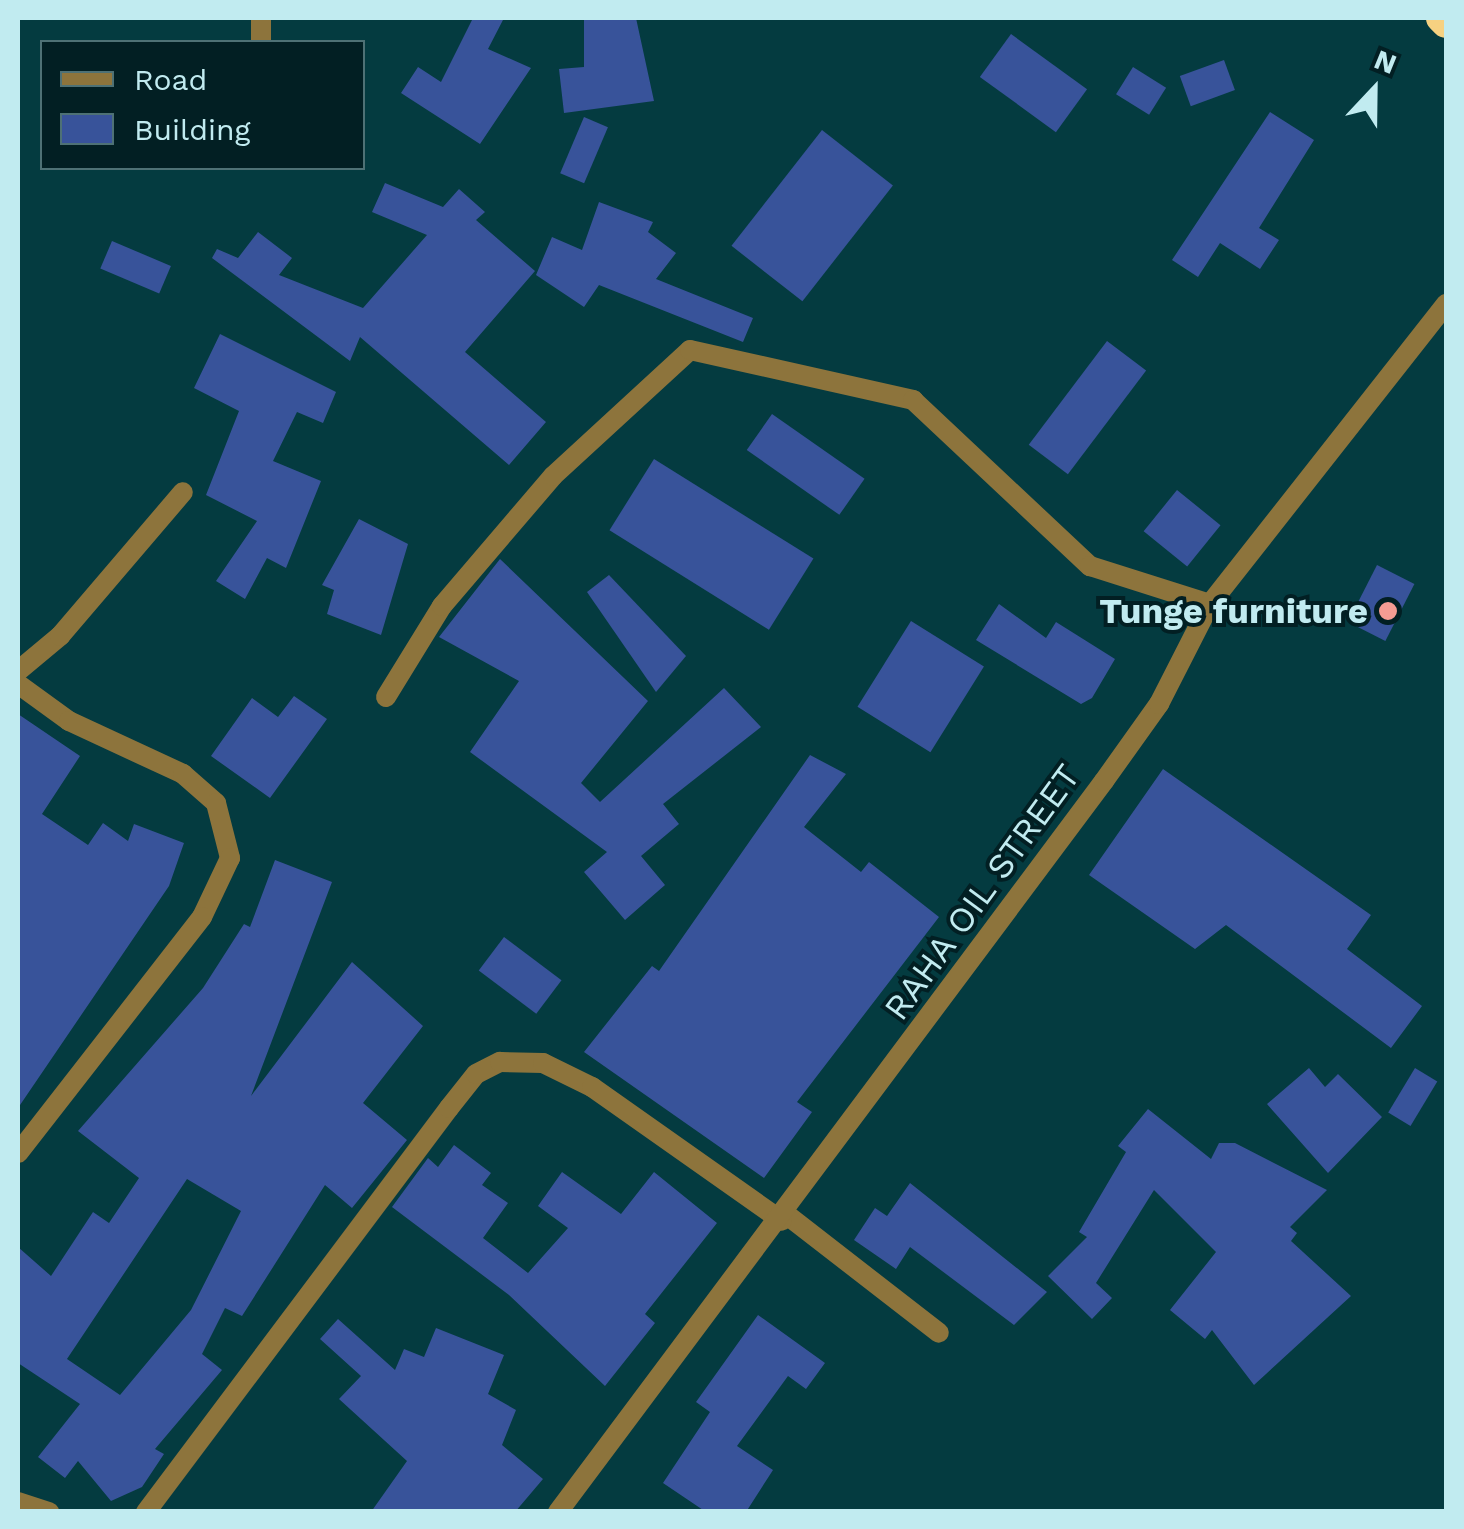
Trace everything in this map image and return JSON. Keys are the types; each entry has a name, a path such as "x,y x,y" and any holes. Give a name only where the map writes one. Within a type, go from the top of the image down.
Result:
{"street":[{"name":"RAHA OIL STREET","path":"558,1512 784,1218 1160,704 1210,604 1446,304"},
{"path":"386,697 442,606 541,489 690,350 913,400 1090,566 1210,604"},
{"path":"18,671 183,492"},
{"path":"18,684 69,722 183,774 216,803 230,858 202,917 18,1153"},
{"path":"146,1512 467,1086 500,1062 542,1063 592,1087 784,1218 938,1333"},
{"path":"18,1502 49,1512"}],"building":[{"path":"473,18 504,18 488,49 531,68 480,144 401,93 418,67 441,82"},
{"path":"584,18 636,18 654,101 564,113 559,69 584,67"},
{"path":"1011,34 1087,89 1056,132 980,77"},
{"path":"1224,60 1235,90 1191,106 1180,76"},
{"path":"1133,67 1166,88 1149,115 1116,94"},
{"path":"1270,112 1314,140 1259,228 1279,240 1260,269 1220,243 1198,277 1172,260"},
{"path":"584,117 608,127 584,183 560,173"},
{"path":"822,130 893,185 802,301 731,246"},
{"path":"385,183 443,207 459,189 485,212 476,220 535,271 465,352 546,422 509,465 360,337 350,361 212,258 217,249 238,258 258,232 292,258 279,275 363,308 427,235 372,212"},
{"path":"599,202 653,222 648,232 676,253 656,279 753,318 743,342 599,285 584,307 536,275 552,237 582,250"},
{"path":"112,241 171,266 159,294 100,269"},
{"path":"220,334 336,392 323,423 297,412 273,461 321,481 286,568 267,558 245,599 216,581 257,521 206,495 239,411 194,388"},
{"path":"1107,341 1146,370 1068,474 1029,445"},
{"path":"772,414 865,479 839,515 747,450"},
{"path":"654,459 813,559 769,630 609,530"},
{"path":"1177,490 1221,525 1187,566 1144,531"},
{"path":"359,519 408,544 381,635 327,614 334,590 322,585"},
{"path":"500,559 648,701 581,783 600,802 724,688 761,727 663,804 679,824 641,856 665,885 625,920 584,872 607,852 470,752 519,681 439,637"},
{"path":"1377,565 1414,584 1385,641 1348,622"},
{"path":"609,575 686,656 656,692 587,592"},
{"path":"999,604 1046,638 1056,622 1115,659 1092,698 1081,704 976,640"},
{"path":"911,621 984,667 930,752 857,707"},
{"path":"294,696 327,719 270,798 211,756 252,698 278,717"},
{"path":"18,714 80,756 42,814 88,845 103,823 128,841 134,824 184,843 169,886 18,1108"},
{"path":"810,755 846,774 804,827 861,872 869,862 939,917 797,1102 812,1112 764,1178 584,1052 652,966 659,971"},
{"path":"1163,769 1371,915 1347,949 1422,1006 1391,1048 1226,925 1195,949 1089,875"},
{"path":"275,860 332,882 251,1096 352,962 423,1026 363,1103 407,1140 352,1208 325,1185 242,1316 225,1308 202,1354 222,1370 155,1449 164,1454 142,1487 111,1501 78,1461 65,1478 38,1457 80,1404 18,1363 18,1247 51,1276 93,1212 109,1223 139,1178 78,1131 203,988 244,924 250,927","holes":["187,1179 241,1211 191,1310 120,1395 67,1359"]},
{"path":"504,937 562,980 536,1014 479,971"},
{"path":"1309,1068 1325,1087 1338,1074 1382,1117 1328,1173 1267,1104"},
{"path":"1415,1068 1437,1081 1411,1126 1388,1113"},
{"path":"1148,1109 1211,1159 1219,1143 1235,1143 1327,1190 1290,1227 1297,1233 1291,1241 1351,1296 1254,1385 1212,1330 1205,1339 1170,1310 1216,1252 1154,1190 1096,1283 1112,1298 1092,1319 1048,1276 1087,1237 1079,1232 1126,1152 1118,1146"},
{"path":"454,1145 491,1173 482,1185 508,1203 483,1238 528,1273 568,1228 538,1206 562,1172 621,1214 654,1172 717,1223 645,1314 655,1323 605,1386 509,1295 392,1207 428,1158 438,1167"},
{"path":"910,1183 1047,1292 1014,1325 910,1247 896,1269 854,1240 875,1208 887,1216"},
{"path":"758,1315 825,1363 806,1389 788,1376 737,1446 773,1470 746,1512 706,1512 663,1483 710,1412 696,1402"},
{"path":"338,1319 395,1370 404,1349 424,1357 436,1328 504,1355 488,1394 516,1410 502,1445 543,1479 515,1512 371,1512 407,1461 339,1399 361,1376 320,1339"}],"place":[{"name":"Tunge furniture","path":"1388,611"}]}
